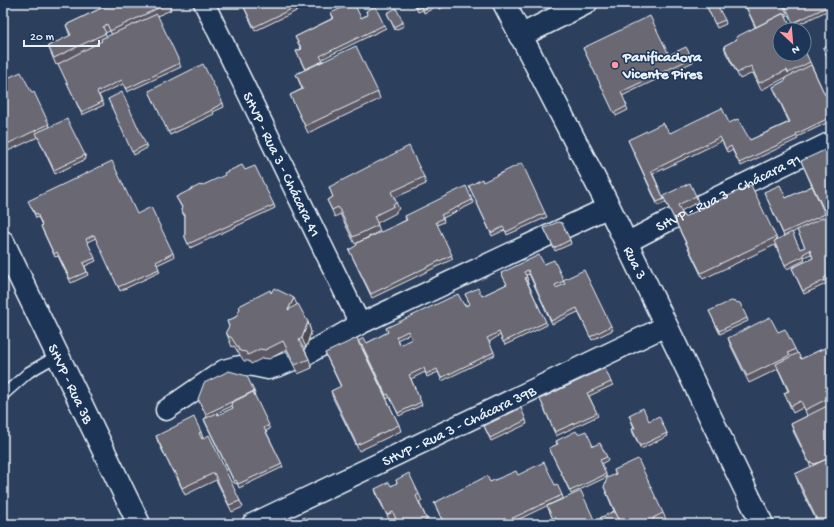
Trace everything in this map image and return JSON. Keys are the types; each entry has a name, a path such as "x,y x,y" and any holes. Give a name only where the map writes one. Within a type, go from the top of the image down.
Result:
{"main road":[{"name":"Rua 3","path":"504,3 609,207 762,524"},
{"path":"520,36 586,3"},
{"name":"SHVP - Rua 3B","path":"3,242 139,524"}],"street":[{"name":"SHVP - Rua 3 - Chácara 41","path":"204,3 360,324"},
{"name":"SHVP - Rua 3 - Chácara 91","path":"626,243 831,142"},
{"path":"166,410 224,370 249,365 268,369 279,366 307,354 360,324 609,207"},
{"name":"SHVP - Rua 3 - Chácara 39B","path":"252,524 666,326"}],"lane":[{"path":"3,395 29,372 57,356"}],"building":[{"path":"112,3 169,3 110,31 107,24 103,27 106,33 54,58 48,46 71,35 66,25"},
{"path":"242,3 304,3 254,27"},
{"path":"354,3 361,18 368,15 366,11 375,6 384,25 320,56 323,61 305,69 296,51 302,49 295,37 334,18 331,13"},
{"path":"414,3 430,3 431,6 423,10 421,7 417,9"},
{"path":"715,3 725,20 715,24 707,7"},
{"path":"744,3 782,3 787,13 784,13 756,27"},
{"path":"784,3 831,3 831,5 793,22"},
{"path":"396,8 403,22 394,27 387,13"},
{"path":"784,13 788,22 772,22 772,62 810,62 788,73 787,70 759,83 751,66 737,73 724,46 737,39 736,37"},
{"path":"157,14 180,63 126,89 122,80 97,92 102,102 81,112 58,64 102,41 101,39"},
{"path":"650,16 669,55 686,47 692,58 621,92 627,106 614,113 583,48"},
{"path":"831,44 831,65 823,48"},
{"path":"356,46 378,92 305,126 290,95 303,89 296,74"},
{"path":"203,64 223,103 168,132 149,91"},
{"path":"811,65 825,95 831,92 831,117 796,134 797,136 739,163 731,146 726,149 720,137 651,171 664,199 657,202 628,140 663,123 670,133 722,108 729,123 738,119 750,140 790,122 773,87 786,80 785,78"},
{"path":"21,72 32,93 34,92 49,124 5,145 3,139 3,80"},
{"path":"122,92 146,145 132,152 108,99"},
{"path":"67,119 85,155 54,170 36,133"},
{"path":"409,146 424,177 391,192 397,203 374,216 378,225 353,237 338,207 332,210 327,200 333,197 329,187"},
{"path":"825,150 831,162 831,207 824,210 801,161"},
{"path":"831,150 831,162 826,153"},
{"path":"112,161 137,214 151,207 173,253 156,262 159,269 118,287 94,235 86,239 95,258 83,263 87,272 70,279 57,252 54,254 41,226 42,225 37,213 35,214 28,201"},
{"path":"522,163 545,213 506,232 503,227 491,233 469,186 482,179 483,182"},
{"path":"242,165 245,170 255,166 274,205 188,244 185,237 185,215 181,210 182,207 176,197 225,175 224,173"},
{"path":"690,183 696,196 678,205 684,217 751,185 776,237 701,273 663,196"},
{"path":"780,185 786,198 812,186 825,214 783,233 764,192"},
{"path":"466,186 472,200 441,215 443,218 436,222 452,255 371,294 349,250 357,245 357,243 407,220 405,216"},
{"path":"831,214 831,274 824,278 825,280 803,291 792,268 813,258 810,250 803,254 804,256 785,265 774,241 792,232 800,249 805,247 797,230"},
{"path":"558,222 562,223 570,240 554,248 544,228"},
{"path":"539,255 544,264 554,260 563,280 584,270 611,326 590,337 577,308 551,321 528,270 524,272 527,277 525,278 546,322 503,342 499,332 487,338 494,352 441,378 437,369 426,374 424,368 409,375 421,402 398,413 388,394 386,395 362,345 360,346 358,341 364,338 367,343 388,332 386,328 458,294 466,306 470,304 465,294 478,288 482,296 507,284 501,273","holes":["564,281 565,284 556,288 555,285","408,331 412,339 400,345 396,337"]},
{"path":"831,281 831,292 827,283"},
{"path":"274,288 294,298 288,310 298,304 308,322 302,338 299,340 309,359 295,365 283,341 265,350 260,349 248,355 246,352 240,351 226,332 229,326 227,321 236,317 240,309 239,306 270,290 271,293"},
{"path":"731,301 740,303 747,318 719,331 709,311"},
{"path":"770,317 778,332 785,329 795,349 788,353 790,355 747,376 728,338"},
{"path":"357,338 399,425 357,445 331,391 341,386 325,353"},
{"path":"831,345 831,397 805,410 801,401 791,406 784,393 789,391 776,364 798,353 801,359"},
{"path":"605,368 611,382 587,393 597,413 555,432 540,399"},
{"path":"229,371 247,376 254,391 206,414 198,399 204,383"},
{"path":"253,392 269,425 264,428 282,464 238,484 236,480 234,481 204,419 217,413 218,415 233,408 231,403"},
{"path":"831,404 831,457 815,464 809,462 791,424"},
{"path":"521,408 526,420 490,438 484,426"},
{"path":"643,408 649,421 659,416 667,433 640,446 632,429 635,428 629,415"},
{"path":"194,417 201,432 199,433 202,439 209,435 240,501 229,505 214,473 182,488 175,471 173,472 156,436"},
{"path":"576,431 578,434 586,431 593,446 600,443 607,457 600,460 606,474 570,491 549,448 558,444 556,441"},
{"path":"831,457 831,519 819,524 795,474"},
{"path":"638,459 663,513 653,518 655,524 621,524 604,487 607,478 616,474 614,470"},
{"path":"544,462 555,485 557,484 562,495 500,524 447,524 446,522 444,523 434,503 487,476 490,482 516,471 518,475"},
{"path":"409,473 419,494 416,496 427,520 418,524 398,524 393,512 387,515 375,489 389,482 391,486 397,483 396,480"},
{"path":"581,491 596,524 559,524 555,517 553,519 547,506"},
{"path":"614,511 620,524 603,524 600,518"},
{"path":"305,517 307,523 309,522 310,524 289,524"}],"place":[{"name":"Panificadora Vicente Pires","path":"615,65"}]}
